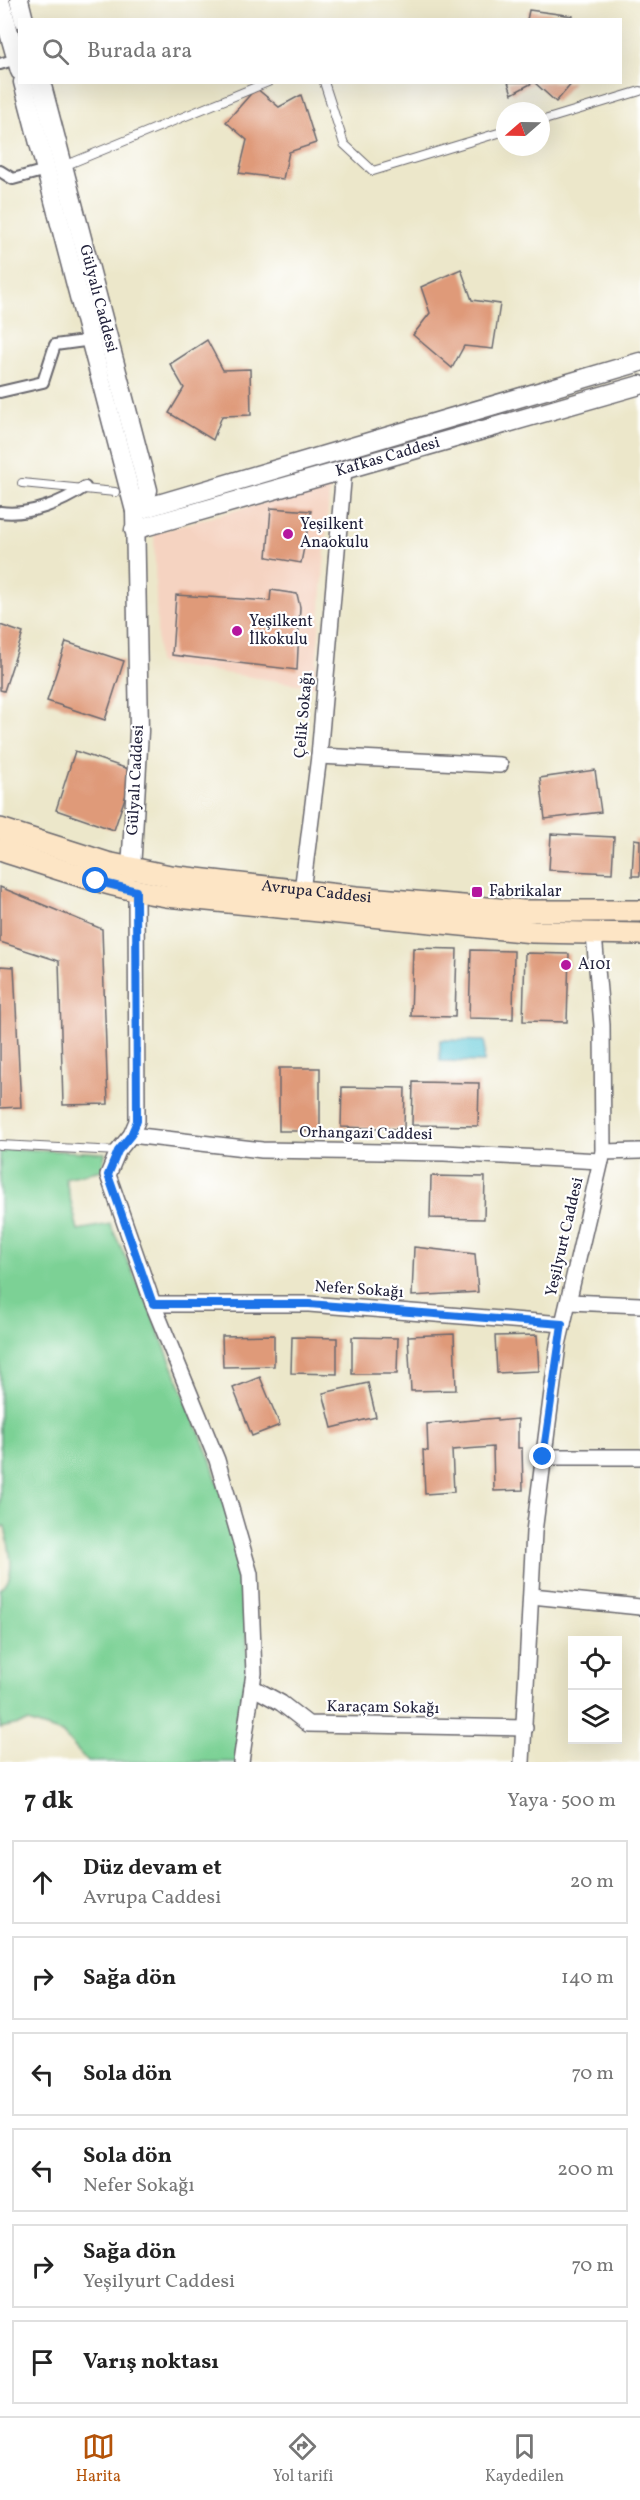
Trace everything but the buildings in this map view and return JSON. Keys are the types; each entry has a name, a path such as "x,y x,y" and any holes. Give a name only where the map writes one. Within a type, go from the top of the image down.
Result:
{"main road":[{"name":"Avrupa Caddesi","path":"0,828 131,870 302,891 523,911 640,911"},
{"name":"Avrupa Caddesi","path":"0,850 136,891 459,926 594,935 640,934"}],"street":[{"path":"19,0 24,18"},
{"path":"0,1 12,65"},
{"name":"Gülyalı Caddesi","path":"24,84 135,510 139,731 131,870"},
{"name":"Gülyalı Caddesi","path":"42,84 147,490 145,501 135,510"},
{"path":"0,171 13,179 46,170"},
{"path":"0,392 43,382 55,345 92,340"},
{"name":"Kafkas Caddesi","path":"135,510 640,362"},
{"name":"Kafkas Caddesi","path":"134,530 640,385"},
{"name":"Çelik Sokağı","path":"302,891 319,756 344,470"},
{"path":"0,512 12,514 35,509 65,500 85,487"},
{"path":"319,756 500,765"},
{"path":"136,891 137,1121 131,1135 118,1151 108,1175 153,1304 217,1460 250,1574 254,1673 241,1762"},
{"name":"Yeşilyurt Caddesi","path":"522,1762 534,1532 543,1457 562,1324 602,1156 602,1025 594,935"},
{"name":"Orhangazi Caddesi","path":"131,1135 262,1150 602,1156 640,1151"},
{"path":"569,1302 640,1305"},
{"name":"Nefer Sokağı","path":"153,1304 309,1304 562,1324"},
{"path":"543,1457 640,1456"},
{"path":"532,1596 640,1607"},
{"name":"Karaçam Sokağı","path":"252,1687 281,1703 308,1724 525,1728"}],"lane":[{"path":"64,165 263,84"},
{"path":"325,84 344,144 373,171 496,134"},
{"path":"550,118 640,91"},
{"path":"22,483 85,487 115,492"},
{"path":"0,1145 118,1151"}],"shaded area":[{"path":"330,484 315,687 158,663 154,533"}],"green space":[{"path":"0,1148 105,1153 102,1170 65,1178 78,1230 110,1224 147,1303 211,1461 244,1571 249,1683 237,1762 88,1762 62,1733 28,1722 0,1728 0,1590 9,1577 11,1560 5,1526 0,1527"}],"water":[{"path":"440,1040 485,1041 484,1062 440,1061"}],"place":[{"name":"Yeşilkent Anaokulu","path":"288,534"},
{"name":"Yeşilkent İlkokulu","path":"237,631"},
{"name":"Fabrikalar","path":"477,892"},
{"name":"A101","path":"566,965"}],"route":[{"path":"96,881 136,891 137,1121 131,1135 118,1151 108,1175 153,1304 309,1304 562,1324 543,1457"}]}
